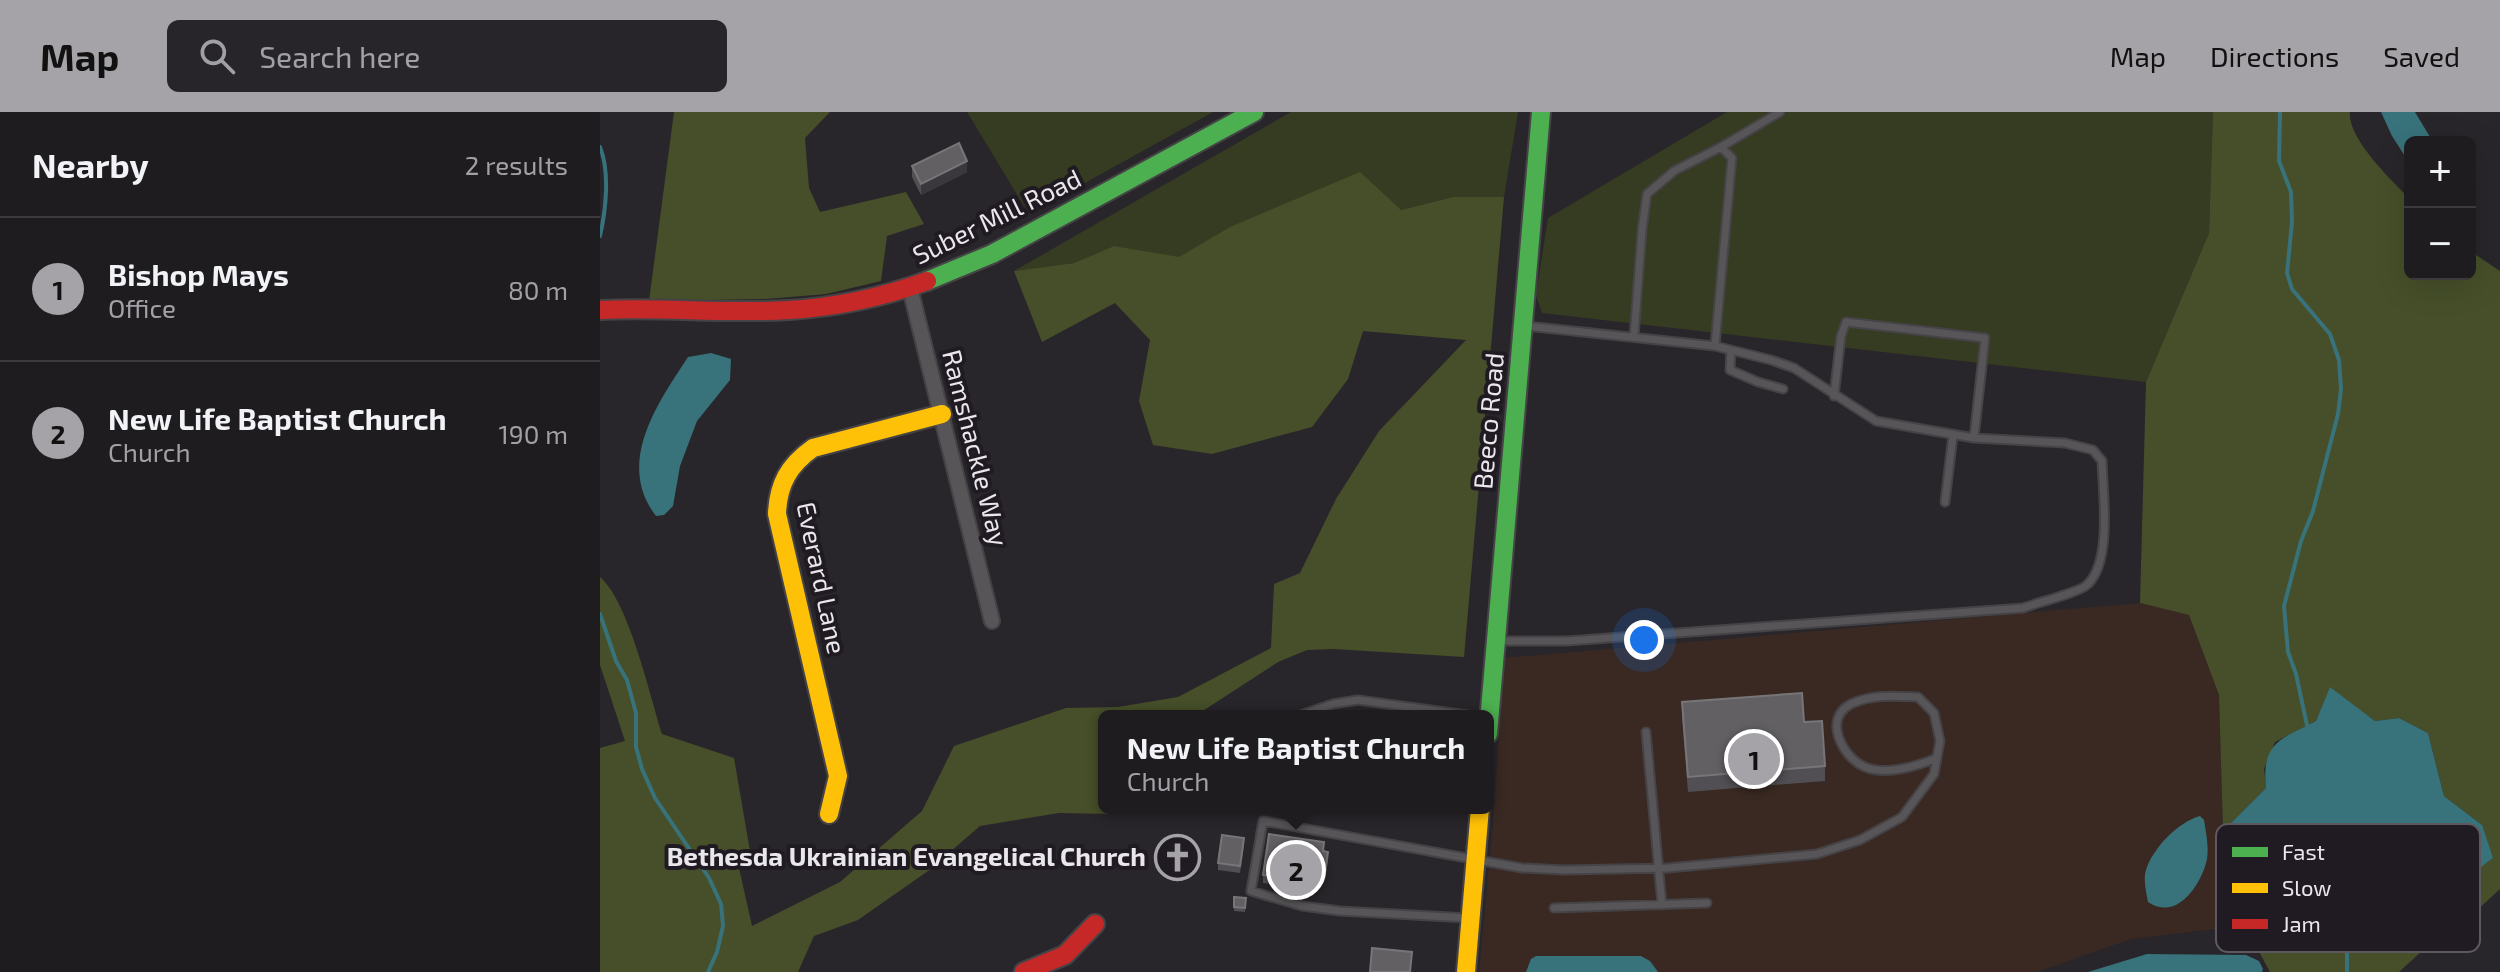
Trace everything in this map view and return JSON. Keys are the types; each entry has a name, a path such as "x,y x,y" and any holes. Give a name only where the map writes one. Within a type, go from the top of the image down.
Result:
{"street":[{"name":"Suber Mill Road","path":"605,310 791,310 874,299 910,288 992,254 1254,112"},
{"name":"Beeco Road","path":"1486,710 1524,326 1541,112"},
{"name":"Ramshackle Way","path":"910,288 992,621"},
{"name":"Everard Lane","path":"829,814 838,776 777,514 779,490 789,468 813,448 942,414"},
{"path":"1466,972 1479,814"},
{"path":"1034,970 1065,955 1095,924"}],"lane":[{"path":"1634,337 1647,194 1674,171 1780,112"},
{"path":"1715,346 1732,158 1721,147"},
{"path":"1834,396 1841,336 1846,322 1985,338 1974,438"},
{"path":"1495,641 1567,641 2023,608 2087,586 2101,565 2104,525 2102,461 2093,450 2065,443 1974,438 1876,421 1794,368 1715,346 1524,326"},
{"path":"1731,350 1730,370 1783,389"},
{"path":"1945,502 1953,435"},
{"path":"1470,918 1340,911 1302,906 1251,891 1263,821 1522,868 1659,868 1817,854 1860,840 1902,817 1934,774 1937,758 1940,741 1934,713 1918,697 1880,696 1849,705 1839,717 1837,735 1849,757 1867,769 1907,770 1937,758"},
{"path":"1316,710 1358,700 1416,710"},
{"path":"1646,732 1662,905"},
{"path":"1554,908 1707,903"}],"shaded area":[{"path":"2140,603 2189,615 2219,695 2223,824 2216,824 2216,925 2214,929 2131,939 2037,972 1479,972 1494,814 1504,658"}],"green space":[{"path":"674,112 830,112 805,138 809,188 820,212 906,192 924,224 887,236 881,281 826,294 766,299 649,301"},
{"path":"967,112 1213,112 1029,214"},
{"path":"1291,112 1518,112 1504,197 1453,197 1401,210 1230,227 1179,258 1114,246 1074,263 1014,271"},
{"path":"1727,112 2213,112 2209,233 2146,382 1542,313 1536,295 1548,218"},
{"path":"2213,112 2350,112 2351,122 2363,146 2404,193 2404,280 2476,280 2476,255 2500,271 2500,889 2480,907 2482,825 2444,796 2428,733 2399,718 2375,721 2330,688 2316,721 2275,742 2264,769 2266,788 2230,824 2223,824 2219,695 2189,615 2140,603 2146,382 2209,233"},
{"path":"1360,172 1401,210 1453,197 1504,197 1464,657 1307,650 1278,662 1204,710 1098,710 1098,814 1059,813 980,826 928,871 858,920 814,936 798,972 600,972 600,748 625,741 600,665 600,577 610,589 629,628 662,734 734,758 750,851 739,868 752,926 840,882 922,811 954,746 1066,708 1118,707 1178,697 1271,648 1274,584 1300,573 1336,499 1379,431 1466,340 1363,331 1348,379 1312,427 1212,454 1153,445 1139,401 1150,340 1115,303 1042,342 1014,271 1074,263 1114,246 1179,257 1230,227"},
{"path":"2259,952 2421,952 2399,972 2270,972"}],"water":[{"path":"2381,112 2415,112 2429,136 2404,136 2404,155"},
{"path":"711,353 731,359 730,380 697,421 680,466 673,506 664,515 656,516 644,496 639,475 645,434 688,357"},
{"path":"2330,687 2375,721 2399,718 2428,733 2444,796 2482,825 2493,858 2480,868 2480,824 2230,824 2266,788 2265,773 2270,751 2283,738 2316,721"},
{"path":"2200,816 2204,820 2208,854 2197,884 2184,899 2169,907 2148,902 2145,874 2154,853 2175,830"},
{"path":"2147,954 2246,955 2259,961 2263,969 2262,972 2088,972"},
{"path":"1536,956 1641,956 1650,961 1658,972 1526,972 1531,959"}],"building":[{"path":"959,143 967,161 921,184 912,166"},
{"path":"1802,693 1804,722 1822,721 1825,766 1688,777 1682,702"},
{"path":"1269,834 1324,842 1323,851 1328,852 1325,873 1319,872 1318,883 1263,875"},
{"path":"1222,835 1244,838 1240,866 1218,863"},
{"path":"1234,897 1246,898 1245,908 1234,907"},
{"path":"1372,948 1412,952 1410,972 1370,972"}],"waterway":[{"path":"2280,112 2279,161 2291,192 2292,222 2287,273 2292,289 2330,334 2339,360 2341,389 2338,414 2313,511 2301,541 2284,606 2288,652 2308,730"},
{"path":"600,147 606,191 600,236"},
{"path":"600,614 616,661 627,680 636,713 636,747 642,769 655,798 709,878 721,904 723,926 708,972"},
{"path":"2347,952 2347,972"}],"traffic: fast":[{"path":"927,281 992,254 1254,112"},
{"path":"1490,710 1541,112"}],"traffic: slow":[{"path":"829,814 838,776 777,514 780,493 791,468 813,448 942,414"},
{"path":"1466,972 1479,814"}],"traffic: jam":[{"path":"600,310 808,309 860,300 927,281"},
{"path":"1024,972 1065,955 1095,924"}],"place":[{"name":"Bishop Mays","path":"1754,759"},
{"name":"Bethesda Ukrainian Evangelical Church","path":"1177,857"},
{"name":"New Life Baptist Church","path":"1296,870"}]}
